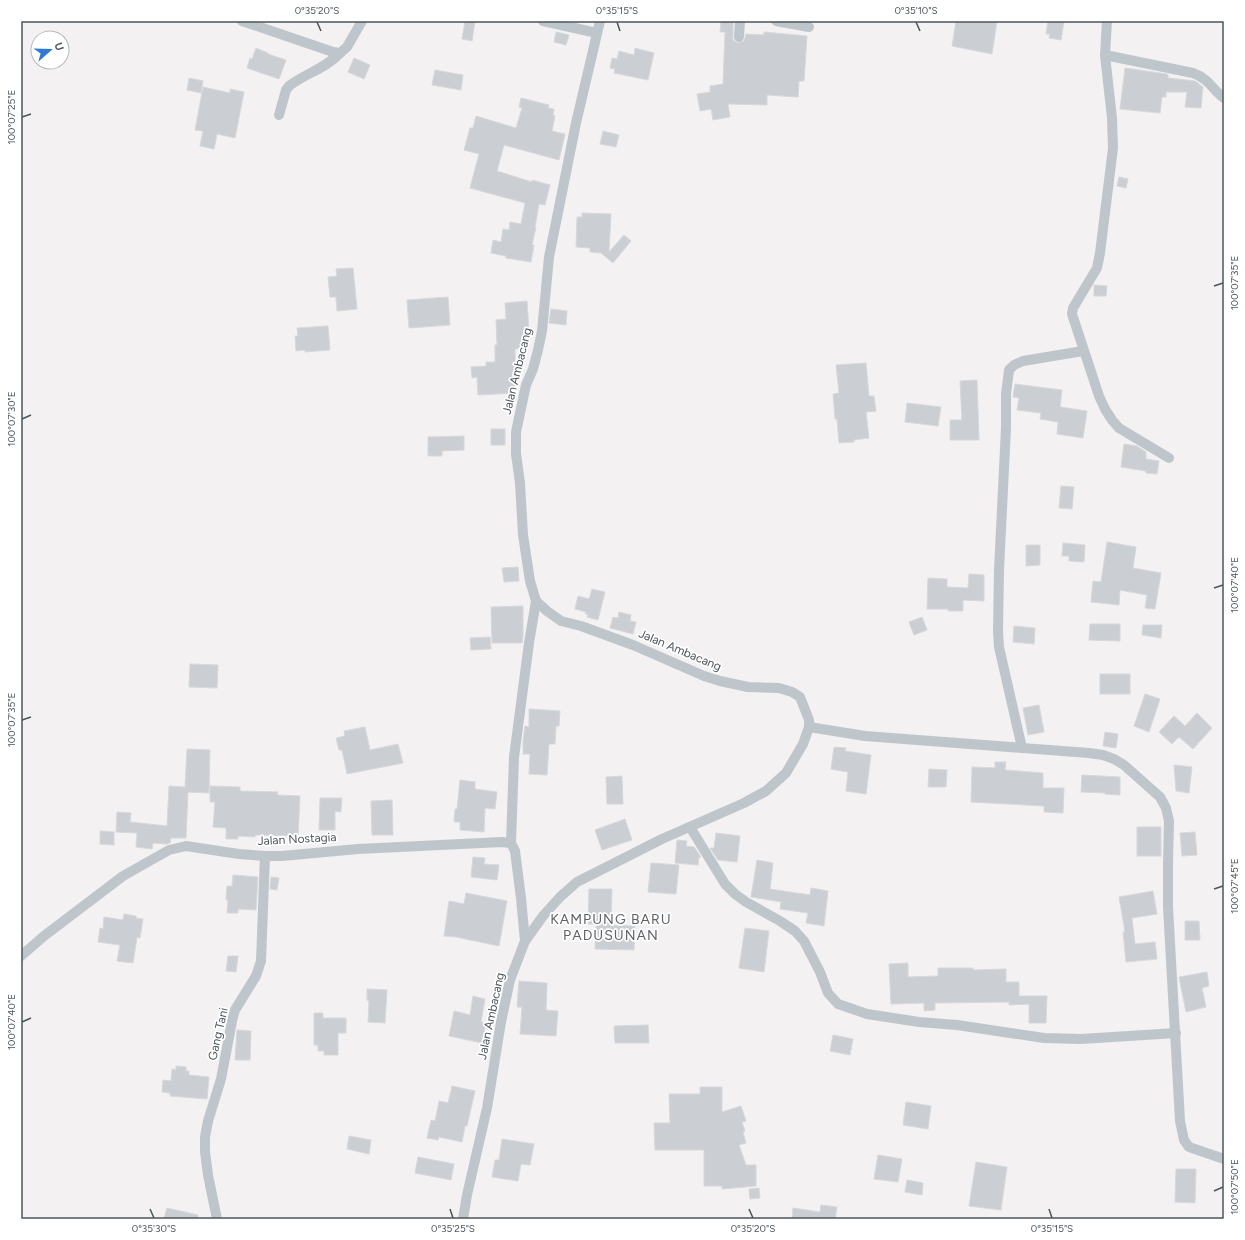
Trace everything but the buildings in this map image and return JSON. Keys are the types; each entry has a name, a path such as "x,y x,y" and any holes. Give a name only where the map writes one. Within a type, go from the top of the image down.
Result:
{"street":[{"path":"242,21 333,52 340,53"},
{"path":"279,115 286,90 294,82 333,61 347,47 362,21"},
{"path":"543,21 597,33"},
{"name":"Jalan Ambacang","path":"463,1219 487,1108 501,1022 510,980 525,941 560,897 577,882 662,839 744,803 766,791 786,773 794,762 809,727 807,714 800,698 792,692 779,688 748,687 720,681 704,676 633,645 581,626 561,621 536,601 530,581 516,454 516,432 526,385 533,369 542,331 549,257 576,122 600,21"},
{"path":"739,36 740,21"},
{"path":"776,21 809,27"},
{"path":"1107,21 1105,55 1112,118 1113,148 1097,268 1073,308 1072,314 1099,396 1112,420 1120,428 1169,458"},
{"path":"1105,55 1193,73 1208,82 1224,98"},
{"path":"1022,748 999,647 998,632 1006,394 1009,370 1014,365 1023,361 1084,351"},
{"path":"525,941 515,851 511,843 514,758 528,643 536,601"},
{"path":"809,727 866,736 1089,752 1114,759 1124,765 1160,797 1166,808 1169,821 1168,907 1180,1121 1184,1140 1189,1147 1224,1159"},
{"path":"690,827 725,884 735,894 795,931 804,941 820,972 828,993 838,1004 867,1014 1044,1038 1081,1039 1176,1033"},
{"name":"Jalan Nostagia","path":"21,956 44,936 123,876 169,850 186,846 239,854 265,856 295,855 322,851 358,849 502,842 511,843"},
{"name":"Gang Tani","path":"217,1219 208,1175 205,1137 208,1121 221,1079 235,1010 256,976 261,961 265,856"}],"district":[{"name":"KAMPUNG BARU PADUSUNAN","path":"611,928"}]}
